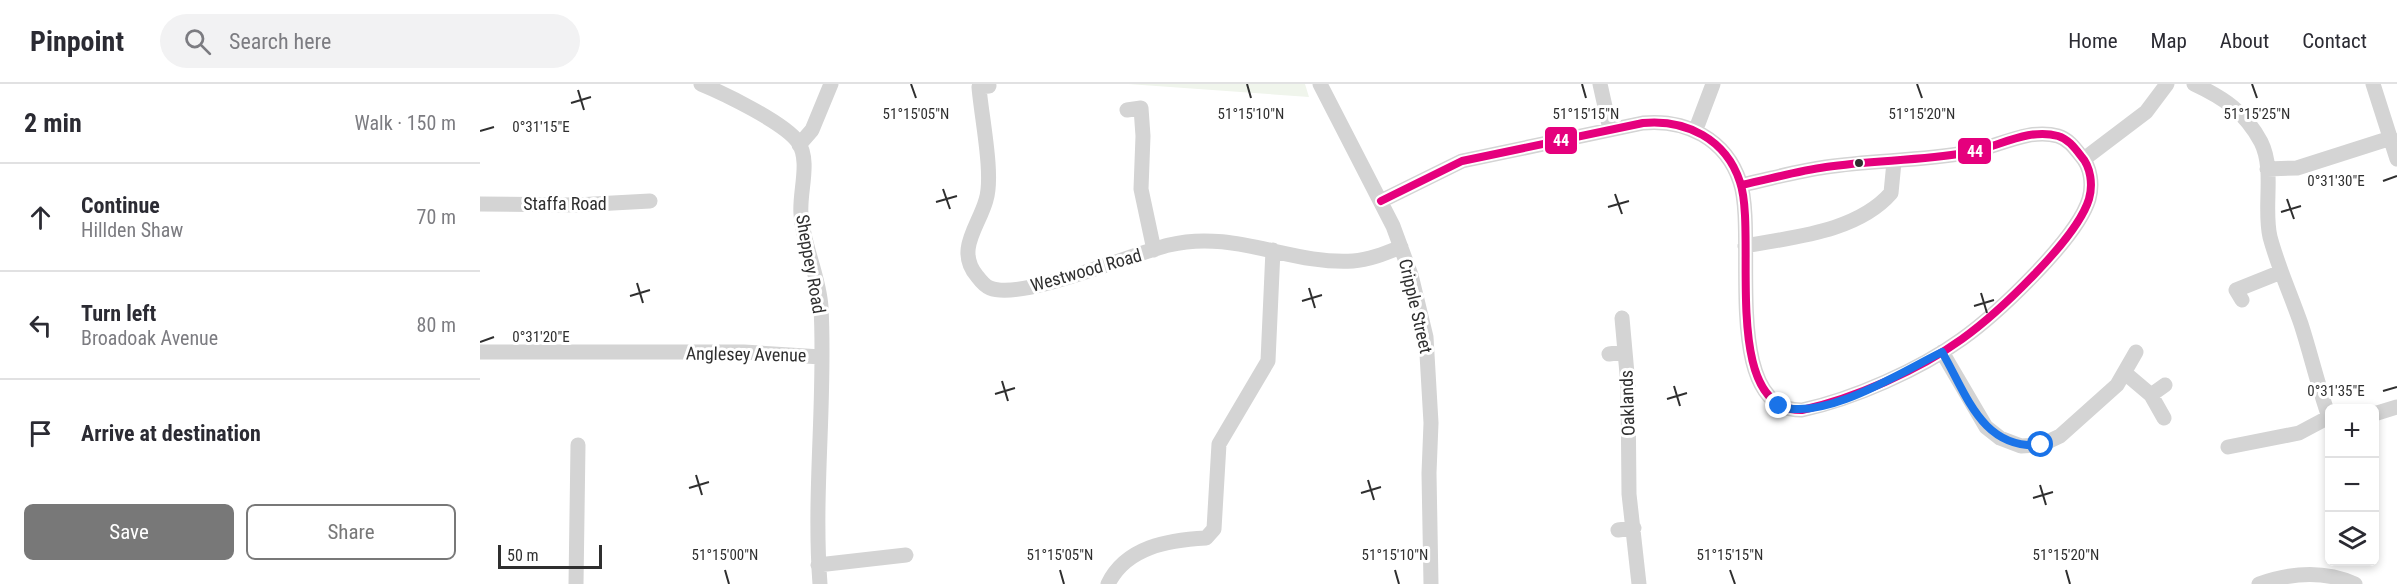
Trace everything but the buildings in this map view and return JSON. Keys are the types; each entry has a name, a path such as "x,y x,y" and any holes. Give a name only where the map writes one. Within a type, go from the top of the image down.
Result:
{"street":[{"path":"701,84 747,107 793,137 800,145 812,130 831,84"},
{"name":"Cripple Street","path":"1320,84 1381,201 1401,247 1426,337 1430,372 1431,584"},
{"path":"1600,84 1610,129"},
{"path":"1696,129 1713,84"},
{"path":"2084,159 2146,112 2167,84"},
{"path":"2194,84 2222,98 2230,108 2246,117 2262,145 2267,169 2266,214 2281,272 2300,323 2325,404"},
{"path":"2373,84 2397,159"},
{"name":"Westwood Road","path":"982,86 987,199 968,239 968,258 975,273 988,288 1008,291 1034,286 1199,239 1313,258 1354,261 1401,247"},
{"path":"1134,109 1143,136 1141,189 1154,250"},
{"path":"1381,201 1462,161 1610,129 1660,121 1696,129 1729,159 1741,185 1753,370 1766,395 1779,406 1802,410 1827,404 1872,387 1942,352 1995,313 2033,276 2068,234 2089,201 2090,173 2084,159 2069,142 2045,134 2028,135 1969,153 1827,167 1741,185"},
{"path":"2267,169 2297,168 2391,138"},
{"name":"Sheppey Road","path":"800,145 804,164 801,215 819,293 820,357"},
{"path":"1745,246 1835,227 1867,212 1891,193 1894,162"},
{"name":"Staffa Road","path":"480,204 576,205 650,201"},
{"path":"1108,584 1116,568 1145,549 1178,539 1206,538 1214,529 1219,444 1268,361 1273,250"},
{"path":"2236,289 2281,272"},
{"name":"Oaklands","path":"1622,318 1629,414 1628,454 1639,584"},
{"name":"Anglesey Avenue","path":"480,352 744,352 820,357 820,584"},
{"name":"Oaklands","path":"1609,354 1624,352"},
{"path":"1942,352 1986,427 2000,438 2021,446 2041,445 2060,436 2117,385 2136,352"},
{"path":"2125,373 2151,395 2164,418"},
{"path":"2151,395 2165,385"},
{"path":"2379,413 2397,408"},
{"path":"2227,446 2299,433 2325,419"},
{"path":"576,584 578,445"},
{"path":"1618,530 1634,528"},
{"path":"819,565 906,555"},
{"path":"2259,584 2286,575 2313,574 2355,584"}],"shaded area":[{"path":"1128,84 1305,84 1309,97"}],"transit line":[{"name":"44","path":"1381,201 1462,161 1643,123 1674,124 1702,135 1725,154 1740,182 1746,240 1747,316 1751,352 1760,382 1776,403 1802,410 1842,399 1885,382 1926,362 1962,339 1995,312 2053,254 2082,215 2091,188 2089,171 2084,160 2068,141 2062,137 2046,134 2023,136 1965,153 1826,167 1741,185"}],"route":[{"path":"1779,406 1802,410 1827,404 1872,387 1942,352 1986,427 2010,443 2021,446 2041,445"}]}
